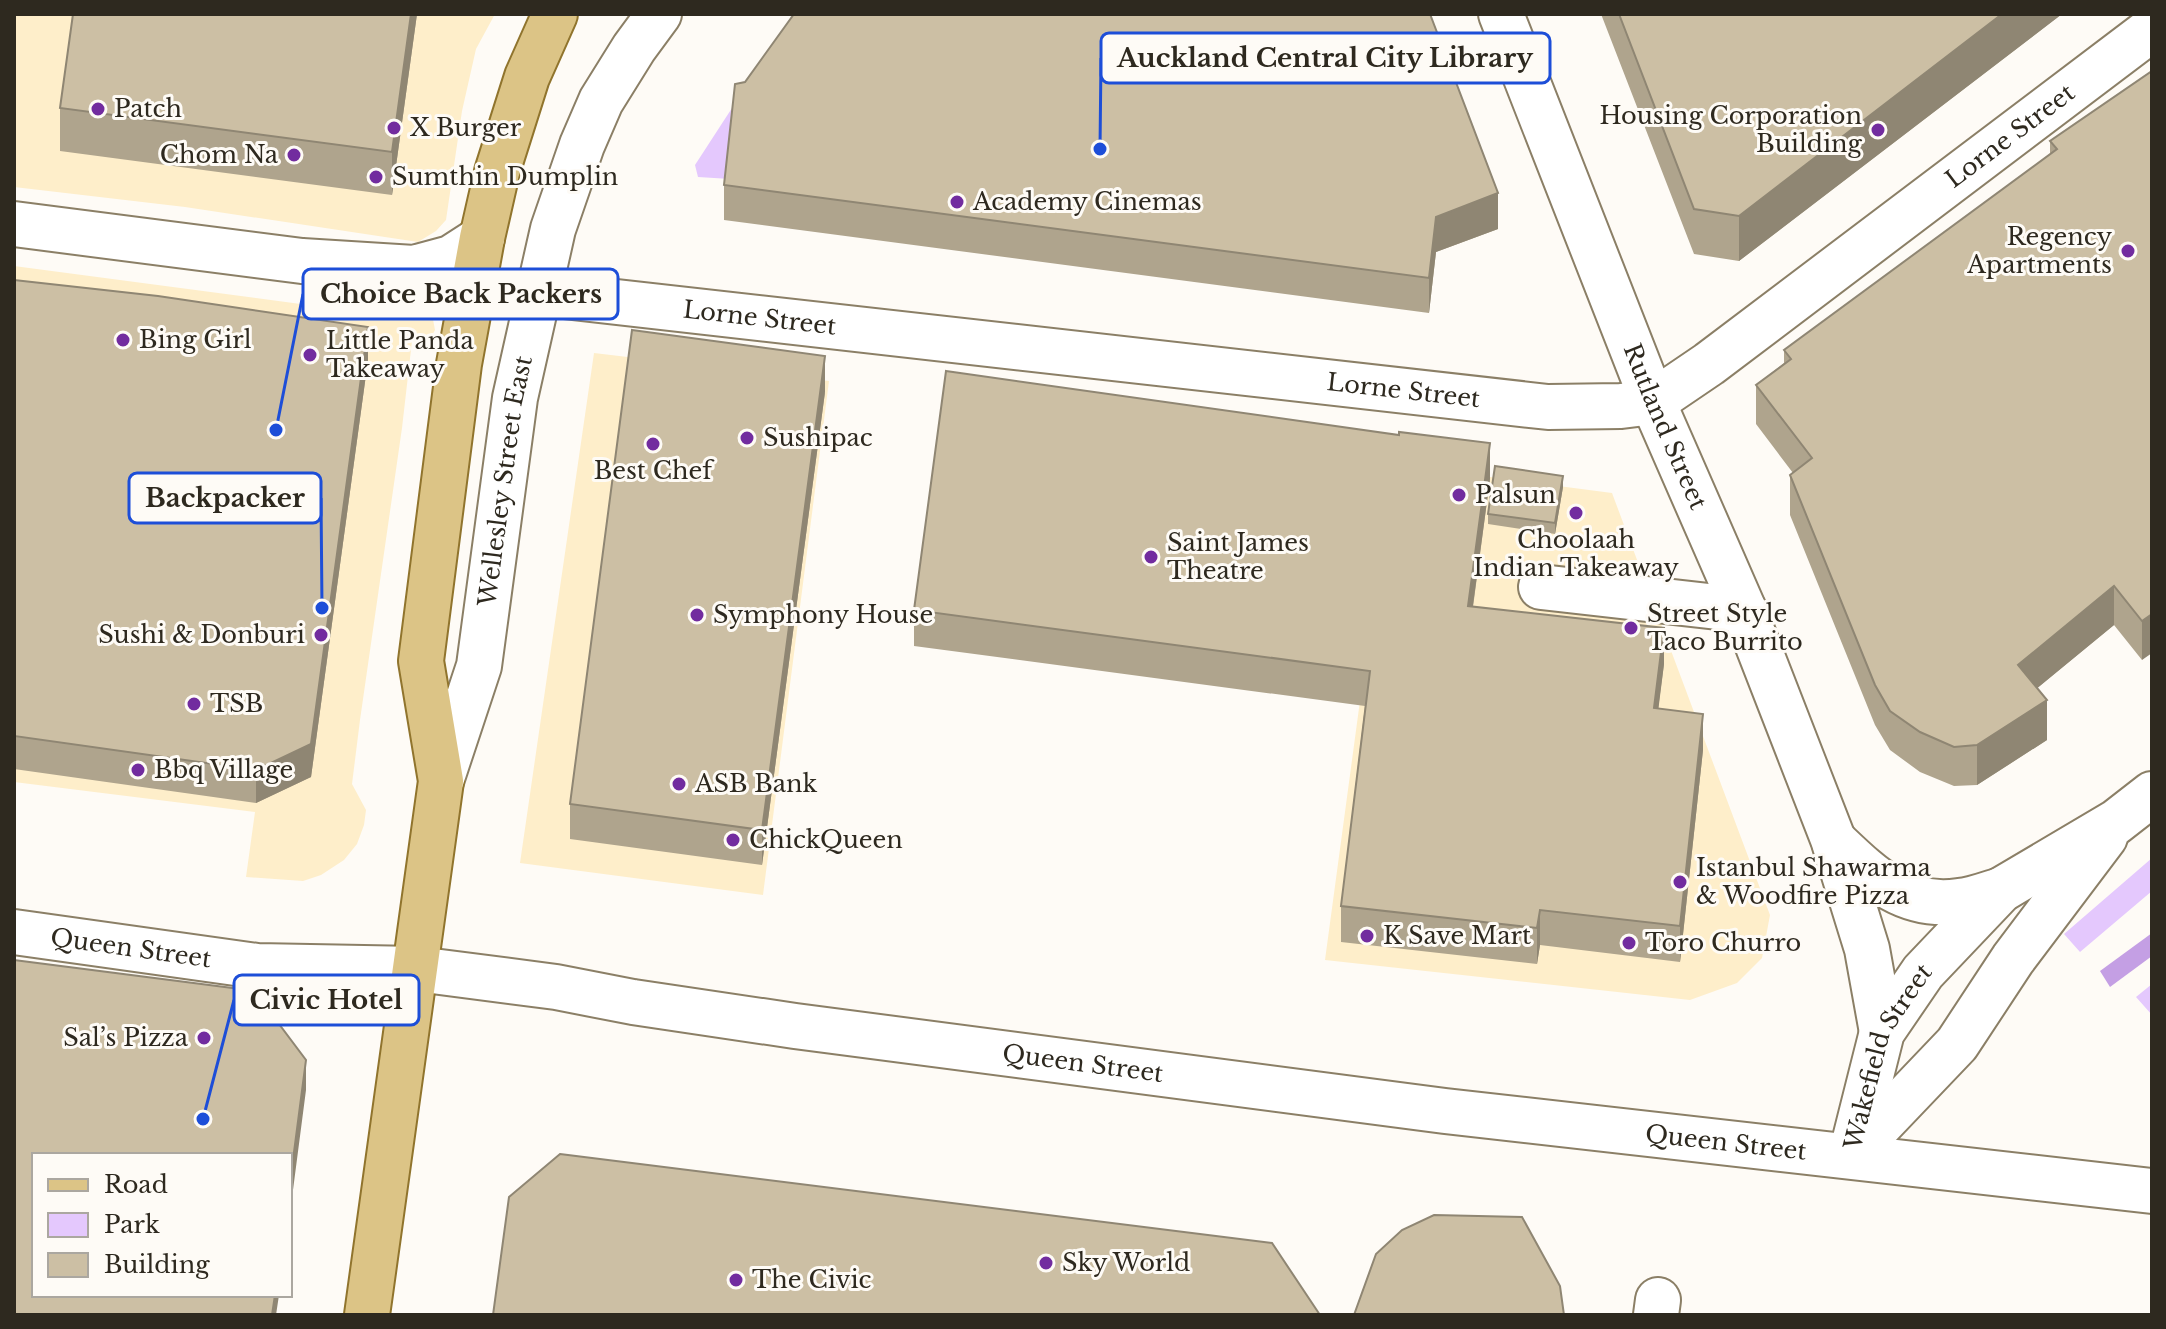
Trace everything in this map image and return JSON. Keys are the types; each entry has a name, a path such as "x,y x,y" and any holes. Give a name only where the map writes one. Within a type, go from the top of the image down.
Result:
{"main road":[{"name":"Wellesley Street East","path":"367,1315 441,781 421,661 459,364 497,172 527,77 555,14"}],"street":[{"name":"Wellesley Street East","path":"441,781 479,666 515,398 537,293 566,189 601,101 659,14"},
{"name":"Rutland Street","path":"1501,14 1653,402 1744,610 1833,839 1867,949 1882,1032"},
{"name":"Lorne Street","path":"537,293 1548,407 1621,406 1653,402 1709,364 2152,29"},
{"path":"14,224 302,261 414,268 451,258 482,238"},
{"path":"1541,587 1744,610"},
{"name":"Wakefield Street","path":"1851,1155 1882,1032 1923,972 2001,890 2116,822 2152,794"},
{"name":"Wakefield Street","path":"1851,1155 1957,1044 2013,959 2116,822"},
{"name":"Rutland Street","path":"1833,839 1881,884 1912,898 1932,902 1959,901 2001,890"},
{"name":"Queen Street","path":"14,932 257,966 417,969 556,987 633,1002 795,1026 1445,1111 2152,1191"}],"shaded area":[{"path":"14,14 495,14 476,49 462,111 446,220 436,231 418,242 185,207 14,187"},
{"path":"14,266 323,307 328,275 404,287 417,292 431,309 435,330 430,339 425,343 412,341 360,720 352,784 366,810 364,825 357,844 344,860 321,875 303,881 246,877 255,812 14,782"},
{"name":"Symphony House","path":"594,353 829,381 763,895 520,863"},
{"path":"1392,464 1612,493 1770,915 1762,958 1737,983 1690,1000 1325,960"},
{"path":"2152,933 2152,956 2110,987 2100,971"}],"green space":[{"path":"793,14 820,14 730,179 698,177 695,165"},
{"path":"2152,858 2152,891 2080,952 2064,934"},
{"path":"2152,984 2152,1015 2136,997"}],"building":[{"path":"73,14 411,14 392,152 60,108"},
{"path":"794,14 1430,14 1498,193 1436,217 1429,278 724,185 735,84 745,82"},
{"path":"1619,14 2002,14 1739,216 1694,209"},
{"path":"2152,71 2152,614 2142,621 2114,586 2018,665 2047,700 1977,745 1954,747 1920,732 1890,711 1875,685 1790,475 1812,458 1756,385 1791,359 1784,350 2057,149 2050,141"},
{"path":"14,280 158,296 368,327 311,744 256,770 14,736"},
{"name":"Symphony House","path":"632,330 825,356 762,830 570,804"},
{"path":"946,371 1399,435 1399,432 1490,443 1468,606 1664,628 1654,708 1703,714 1680,926 1540,910 1537,928 1341,906 1370,671 914,610"},
{"path":"1495,466 1563,476 1555,523 1488,514"},
{"path":"14,960 248,990 258,996 306,1060 292,1168 292,1153 32,1153 32,1297 275,1297 272,1315 14,1315"},
{"path":"560,1154 1272,1243 1320,1315 493,1315 509,1197"},
{"path":"1434,1215 1522,1217 1560,1286 1564,1315 1354,1315 1376,1254 1402,1230"}],"place":[{"name":"Patch","path":"98,109"},
{"name":"X Burger","path":"394,128"},
{"name":"Housing Corporation Building","path":"1878,130"},
{"name":"Auckland Central City Library","path":"1100,149"},
{"name":"Chom Na","path":"294,155"},
{"name":"Sumthin Dumplin","path":"376,177"},
{"name":"Academy Cinemas","path":"957,202"},
{"name":"Regency Apartments","path":"2128,251"},
{"name":"Bing Girl","path":"123,340"},
{"name":"Little Panda Takeaway","path":"310,355"},
{"name":"Choice Back Packers","path":"276,430"},
{"name":"Sushipac","path":"747,438"},
{"name":"Best Chef","path":"653,444"},
{"name":"Palsun","path":"1459,495"},
{"name":"Choolaah Indian Takeaway","path":"1576,513"},
{"name":"Saint James Theatre","path":"1151,557"},
{"name":"Backpacker","path":"322,608"},
{"name":"Symphony House","path":"697,615"},
{"name":"Street Style Taco Burrito","path":"1631,628"},
{"name":"Sushi & Donburi","path":"321,635"},
{"name":"TSB","path":"194,704"},
{"name":"Bbq Village","path":"138,770"},
{"name":"ASB Bank","path":"679,784"},
{"name":"ChickQueen","path":"733,840"},
{"name":"Istanbul Shawarma & Woodfire Pizza","path":"1680,882"},
{"name":"K Save Mart","path":"1367,936"},
{"name":"Toro Churro","path":"1629,943"},
{"name":"Sal’s Pizza","path":"204,1038"},
{"name":"Civic Hotel","path":"203,1119"},
{"name":"Sky World","path":"1046,1263"},
{"name":"The Civic","path":"736,1280"}]}
